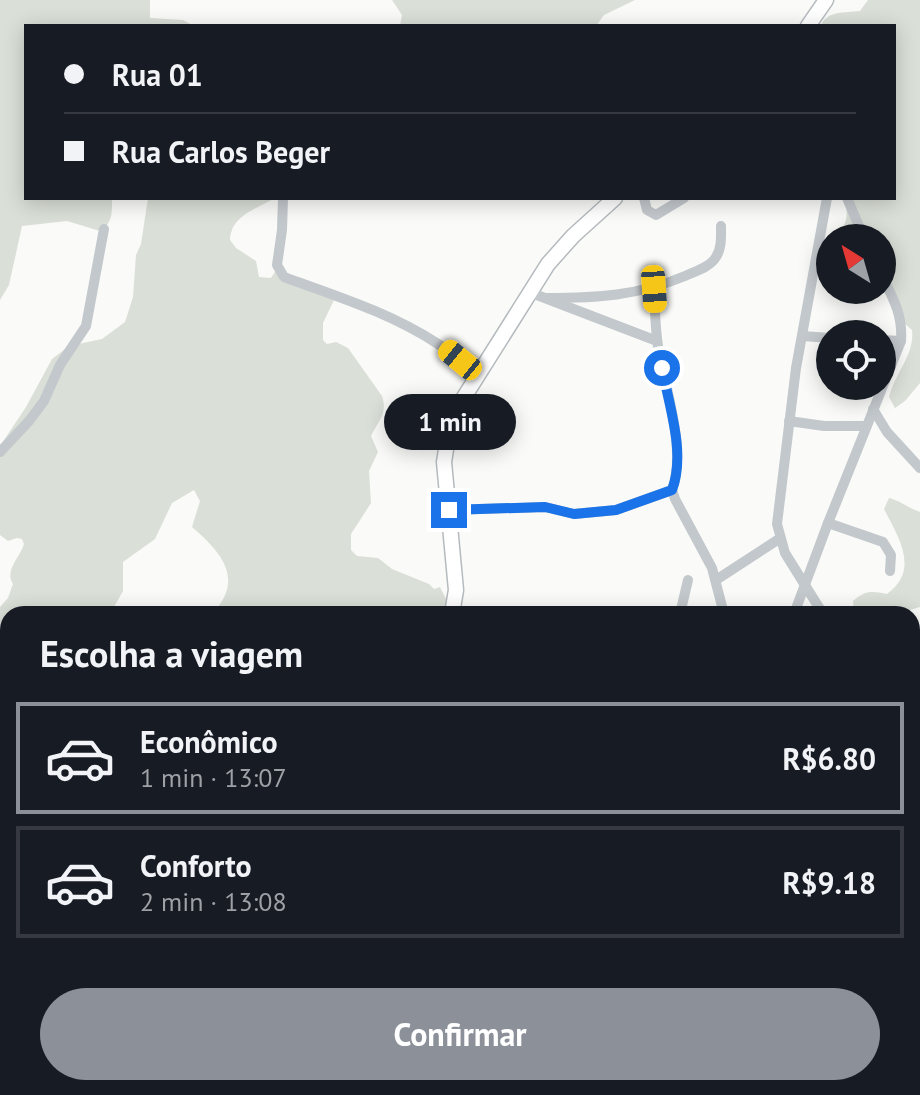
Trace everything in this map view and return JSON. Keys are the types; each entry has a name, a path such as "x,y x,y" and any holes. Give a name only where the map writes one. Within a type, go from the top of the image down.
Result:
{"main road":[{"path":"809,24 826,0"},
{"path":"453,606 456,590 444,462 448,437 461,402 548,264 613,200"}],"street":[{"path":"283,200 277,265 284,277 361,305 423,334 477,375"},
{"path":"644,200 647,210 656,215 681,200"},
{"path":"818,606 779,539 777,524 789,421 827,200"},
{"path":"848,200 858,224"},
{"path":"546,298 589,298 654,289 705,267 716,258 720,248 721,226"},
{"path":"0,452 44,401 60,365 86,326 104,229"},
{"path":"654,289 657,341 677,450 678,472 672,490 716,580 722,606"},
{"path":"529,292 657,341"},
{"path":"797,606 901,341 902,323 896,304"},
{"path":"803,336 816,337"},
{"path":"896,341 901,341"},
{"path":"873,409 887,432 920,468"},
{"path":"789,421 824,426 866,426"},
{"path":"449,510 545,507 574,514 616,510 672,490"},
{"path":"828,523 883,542 891,555 890,571"},
{"path":"716,580 779,539"},
{"path":"682,606 688,580"}],"shaded area":[{"path":"0,0 150,0 150,18 183,20 190,24 24,24 24,200 112,200 112,212 110,221 100,231 67,221 22,226 9,285 0,300"},
{"path":"392,0 635,0 604,15 597,24 400,24 402,15"},
{"path":"868,0 920,0 920,383 895,408 891,400 896,400 896,380 912,339 912,330 903,322 893,304 896,304 896,224 844,224 846,200 896,200 896,24 822,24 828,17 860,11"},
{"path":"148,200 271,200 240,219 231,231 230,240 236,248 256,261 259,277 271,278 278,267 292,284 334,300 323,323 323,340 327,344 336,342 348,348 384,402 381,417 371,436 378,452 369,471 371,503 351,534 351,550 357,556 378,558 392,569 434,589 440,587 447,606 218,606 227,589 226,567 192,527 200,501 194,490 172,503 155,539 123,562 123,591 115,606 1,606 8,598 13,584 11,569 24,544 22,539 8,541 0,535 0,446 52,359 69,346 102,339 125,322 133,297 136,255 141,244"},
{"path":"889,498 920,512 920,606 853,606 857,597 869,592 887,594 903,575 904,553 884,509"}],"route":[{"path":"449,510 545,507 574,514 616,510 672,490 678,472 677,450 662,368"}]}
